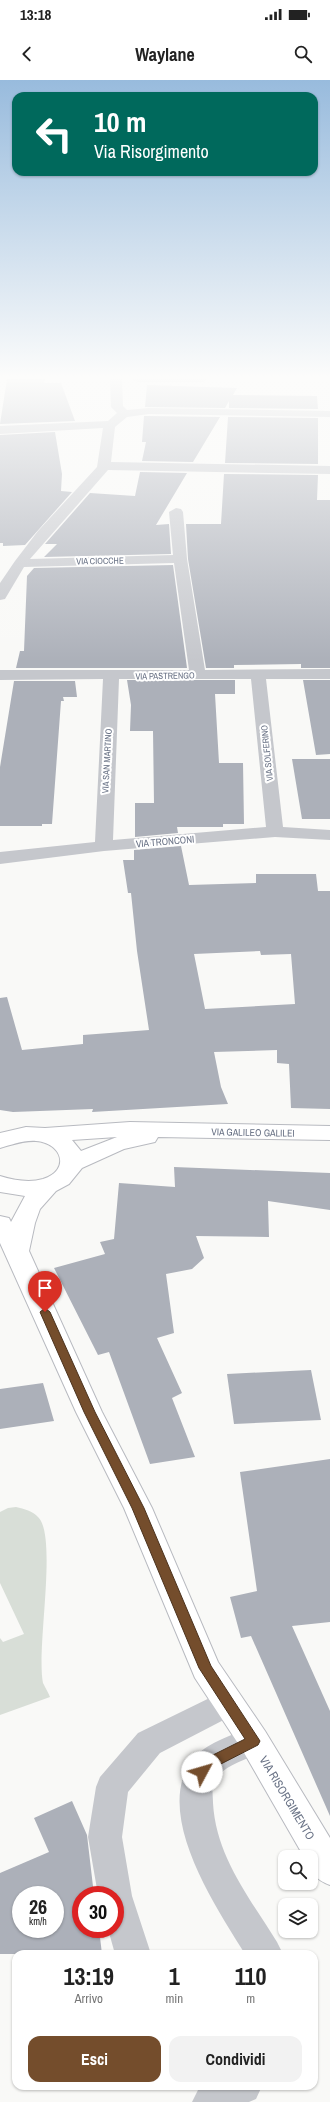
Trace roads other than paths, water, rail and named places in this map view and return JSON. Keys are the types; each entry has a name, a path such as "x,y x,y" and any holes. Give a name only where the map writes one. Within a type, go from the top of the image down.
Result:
{"street":[{"path":"0,596 20,563 58,516 99,473"},
{"path":"287,473 286,478 288,480 296,482"},
{"path":"176,512 180,559 198,675"},
{"name":"VIA CIOCCHE","path":"20,563 180,559"},
{"name":"VIA SOLFERINO","path":"258,674 275,832"},
{"name":"VIA PASTRENGO","path":"0,676 330,674"},
{"name":"VIA SAN MARTINO","path":"104,846 111,676"},
{"name":"VIA TRONCONI","path":"0,858 104,846 275,832 330,835"},
{"name":"VIA GALILEO GALILEI","path":"44,1135 108,1129 330,1133"},
{"name":"VIA GALILEO GALILEI","path":"72,1163 117,1144 176,1131"},
{"path":"0,1184 21,1189 47,1186 60,1180 68,1172 72,1163 72,1154 66,1145 57,1139 44,1135 6,1135"},
{"path":"17,1251 25,1214 32,1202 47,1186"},
{"name":"VIA RISORGIMENTO","path":"0,1224 17,1251 89,1412 138,1508 206,1668 254,1741 330,1869"},
{"path":"113,1886 105,1837 112,1787 149,1743 228,1702"},
{"path":"254,1741 210,1763 202,1772 196,1786 197,1806 205,1843 219,1878 263,1950"},
{"path":"124,1925 132,1950"}]}
